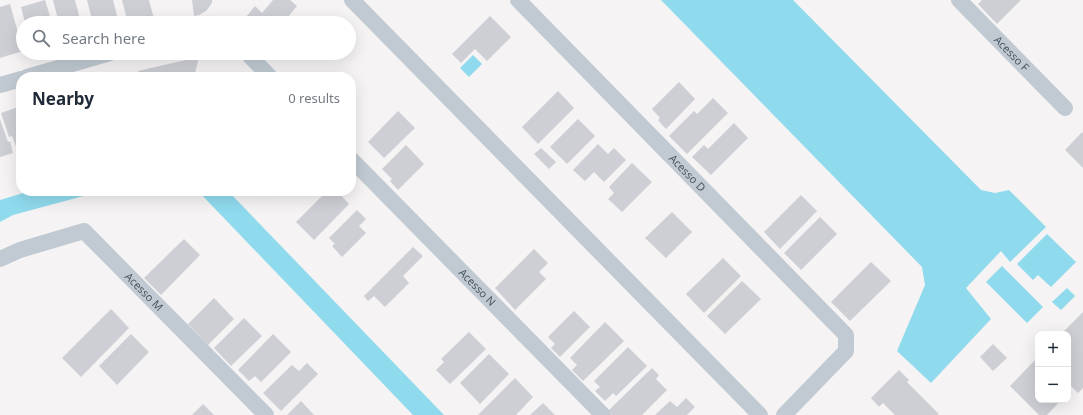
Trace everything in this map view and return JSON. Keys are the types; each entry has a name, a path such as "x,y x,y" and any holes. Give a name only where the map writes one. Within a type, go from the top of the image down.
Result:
{"street":[{"path":"352,0 760,415"},
{"name":"Acesso D","path":"518,0 846,335 846,351 784,415"},
{"name":"Acesso F","path":"959,0 1065,108"},
{"path":"44,72 86,60"},
{"path":"254,60 265,72"},
{"path":"0,85 16,80"},
{"name":"Acesso N","path":"356,164 603,415"},
{"name":"Acesso M","path":"0,259 20,250 84,230 266,415"}],"water":[{"path":"661,0 793,0 981,190 995,193 1009,190 1046,227 1010,262 1001,251 966,288 991,319 931,383 897,351 925,285 922,267"},
{"path":"473,55 482,64 469,77 460,68"},
{"path":"16,195 83,196 13,215 0,222 0,200"},
{"path":"203,196 233,196 444,415 413,415"},
{"path":"1047,234 1076,262 1051,287 1038,275 1033,280 1017,264"},
{"path":"1002,266 1043,307 1027,323 986,282"},
{"path":"1067,288 1075,296 1061,310 1052,302"}],"building":[{"path":"45,0 50,16 23,16 21,7"},
{"path":"53,0 75,0 79,16 57,16"},
{"path":"87,0 113,0 117,16 91,16"},
{"path":"122,0 149,0 153,16 126,16"},
{"path":"192,0 212,0 212,3 206,11 194,16"},
{"path":"273,0 290,0 297,6 289,16 247,16 255,6 262,13"},
{"path":"982,0 1021,0 997,24 978,4"},
{"path":"10,4 16,26 16,53 0,58 0,7"},
{"path":"490,16 511,37 487,61 475,49 461,63 452,54"},
{"path":"186,60 198,60 195,72 138,71"},
{"path":"679,82 695,99 666,129 658,120 660,118 652,109"},
{"path":"558,91 574,108 538,144 522,127"},
{"path":"713,98 728,113 687,154 669,136 694,111 697,114"},
{"path":"16,108 16,146 12,136 9,137 1,113"},
{"path":"398,111 415,128 384,158 368,142"},
{"path":"0,119 8,142 10,141 13,153 0,157"},
{"path":"578,119 595,136 567,164 550,147"},
{"path":"734,123 748,138 711,175 692,157 704,145 708,149"},
{"path":"1082,132 1083,133 1083,168 1065,150"},
{"path":"598,144 608,154 614,148 626,160 604,182 594,172 585,181 573,170"},
{"path":"406,145 424,164 398,190 390,181 392,179 382,169"},
{"path":"541,148 556,162 549,169 534,154"},
{"path":"632,163 652,182 622,212 608,199 614,193 609,187"},
{"path":"801,195 817,211 780,249 764,232"},
{"path":"322,196 342,196 349,204 314,240 296,222"},
{"path":"357,210 366,219 359,226 366,233 342,257 332,246 335,244 329,238"},
{"path":"672,212 692,232 666,258 645,238"},
{"path":"820,217 837,234 801,270 784,253"},
{"path":"184,239 200,255 161,295 144,278"},
{"path":"413,247 423,256 403,276 409,283 385,307 374,296 368,301 364,296"},
{"path":"534,249 548,263 539,272 546,279 515,310 495,288"},
{"path":"723,258 741,276 704,313 686,294"},
{"path":"871,262 891,281 850,321 831,302"},
{"path":"742,281 761,299 725,334 707,316"},
{"path":"214,298 234,319 208,345 188,324"},
{"path":"111,309 129,328 81,377 62,358"},
{"path":"574,311 590,327 560,357 551,348 555,344 548,337"},
{"path":"1083,312 1083,388 1078,393 1071,386 1071,331 1064,331"},
{"path":"244,318 262,336 231,366 214,348"},
{"path":"605,322 624,341 583,381 572,370 577,365 570,358"},
{"path":"469,332 486,349 450,384 436,370 444,362 441,359"},
{"path":"131,334 149,352 117,385 99,366"},
{"path":"273,334 291,352 261,382 255,376 249,381 238,370"},
{"path":"993,344 1007,358 993,371 980,357"},
{"path":"628,347 647,366 616,396 613,393 605,401 595,391 600,387 594,381"},
{"path":"489,354 509,374 480,404 460,383"},
{"path":"1035,360 1035,403 1058,403 1047,415 1039,415 1010,386"},
{"path":"307,363 318,374 281,411 263,393 292,365 299,371"},
{"path":"652,368 659,375 656,379 667,390 642,415 612,415 608,411"},
{"path":"899,370 909,380 907,382 939,414 895,415 883,403 879,407 871,398"},
{"path":"515,378 533,397 516,415 478,415"},
{"path":"686,398 695,407 687,415 655,415 670,401 677,407"},
{"path":"301,401 314,415 287,415"},
{"path":"543,403 555,415 530,415"},
{"path":"203,404 214,415 192,415"}]}
